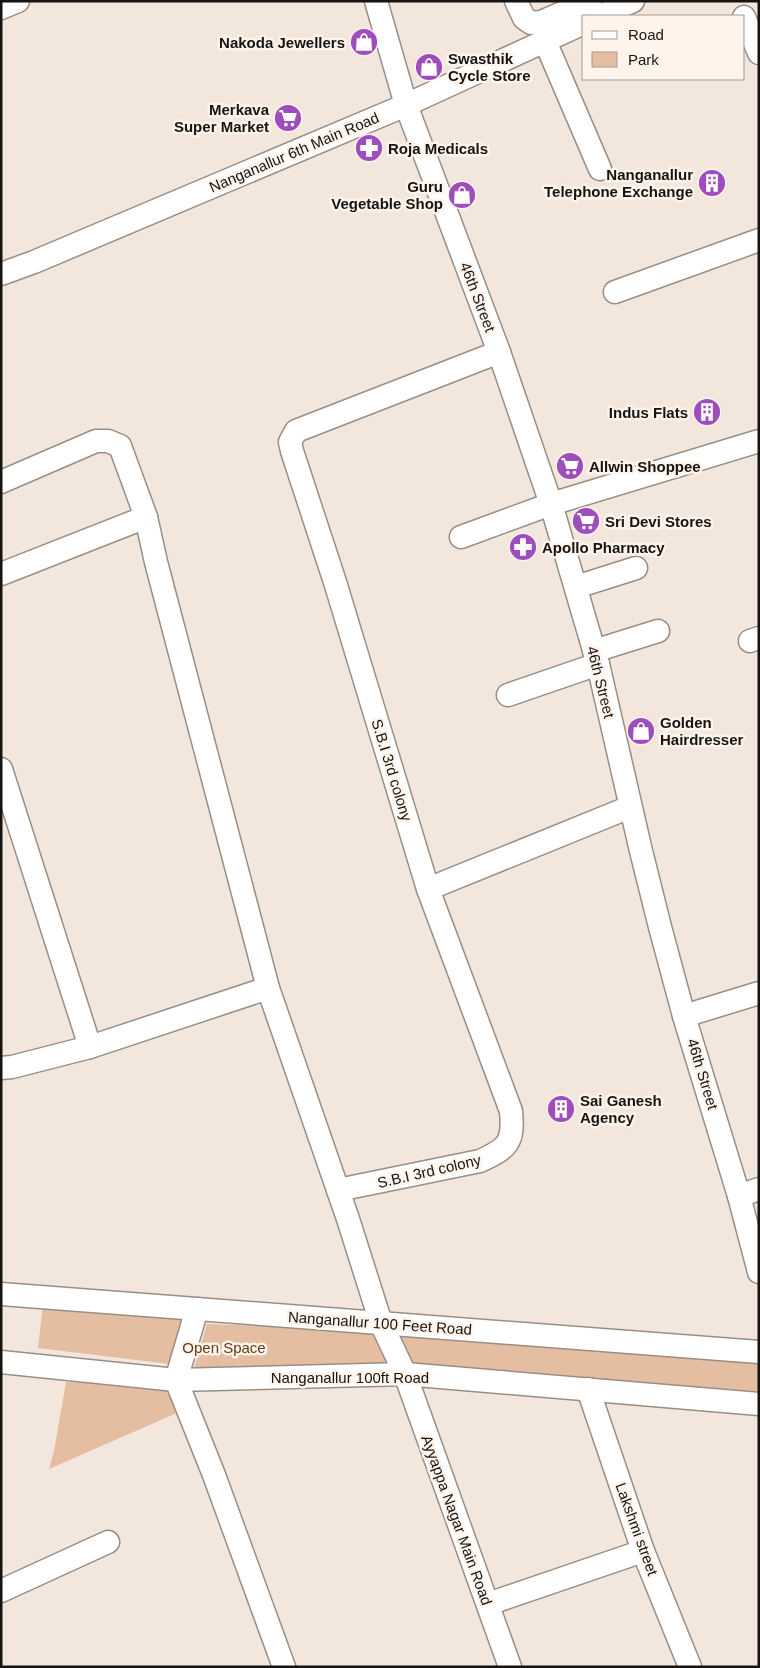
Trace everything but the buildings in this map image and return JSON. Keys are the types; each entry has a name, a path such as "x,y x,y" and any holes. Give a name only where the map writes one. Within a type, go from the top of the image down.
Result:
{"street":[{"path":"1,8 18,1"},
{"name":"46th Street","path":"376,1 406,105 499,352 551,504 596,658 630,807 684,1016 749,1193 759,1272"},
{"path":"516,1 524,18 531,23 541,22 590,1"},
{"path":"602,15 633,1"},
{"path":"737,1 743,15"},
{"path":"745,19 759,53"},
{"name":"Nanganallur 6th Main Road","path":"1,274 34,262 406,105 582,25"},
{"path":"545,41 600,169"},
{"path":"615,292 759,240"},
{"name":"S.B.I 3rd colony","path":"338,1190 480,1161 496,1154 507,1144 513,1131 511,1111 428,889 335,582 290,442 296,431 499,352"},
{"name":"Ayyappa Nagar Main Road","path":"1,482 96,441 108,441 120,446 146,516 156,562 268,988 338,1190 381,1323 404,1374 510,1667"},
{"path":"461,537 551,504 759,441"},
{"path":"1,574 146,516"},
{"path":"576,587 636,568"},
{"path":"508,695 658,631"},
{"path":"1,769 90,1047"},
{"path":"428,889 630,807"},
{"path":"1,1068 12,1067 90,1047 268,988"},
{"path":"684,1016 759,993"},
{"name":"Nanganallur 100 Feet Road","path":"1,1294 759,1352"},
{"path":"197,1309 176,1380 214,1475 284,1667"},
{"name":"Nanganallur 100ft Road","path":"1,1362 176,1380 404,1374 759,1404"},
{"name":"Lakshmi street","path":"588,1389 643,1551 690,1667"},
{"path":"1,1591 108,1542"},
{"path":"488,1604 643,1551"}],"green space":[{"path":"43,1304 184,1319 177,1365 38,1348"},
{"name":"Open Space","path":"207,1324 377,1330 390,1368 194,1368"},
{"path":"393,1330 759,1360 759,1397 408,1367"},
{"path":"66,1382 165,1386 177,1413 49,1469"}],"place":[{"name":"Nakoda Jewellers","path":"364,42"},
{"name":"Swasthik Cycle Store","path":"429,67"},
{"name":"Merkava Super Market","path":"288,118"},
{"name":"Roja Medicals","path":"369,148"},
{"name":"Nanganallur Telephone Exchange","path":"712,183"},
{"name":"Guru Vegetable Shop","path":"462,195"},
{"name":"Indus Flats","path":"707,412"},
{"name":"Allwin Shoppee","path":"570,466"},
{"name":"Sri Devi Stores","path":"586,521"},
{"name":"Apollo Pharmacy","path":"523,547"},
{"name":"Golden Hairdresser","path":"641,731"},
{"name":"Sai Ganesh Agency","path":"561,1109"}]}
